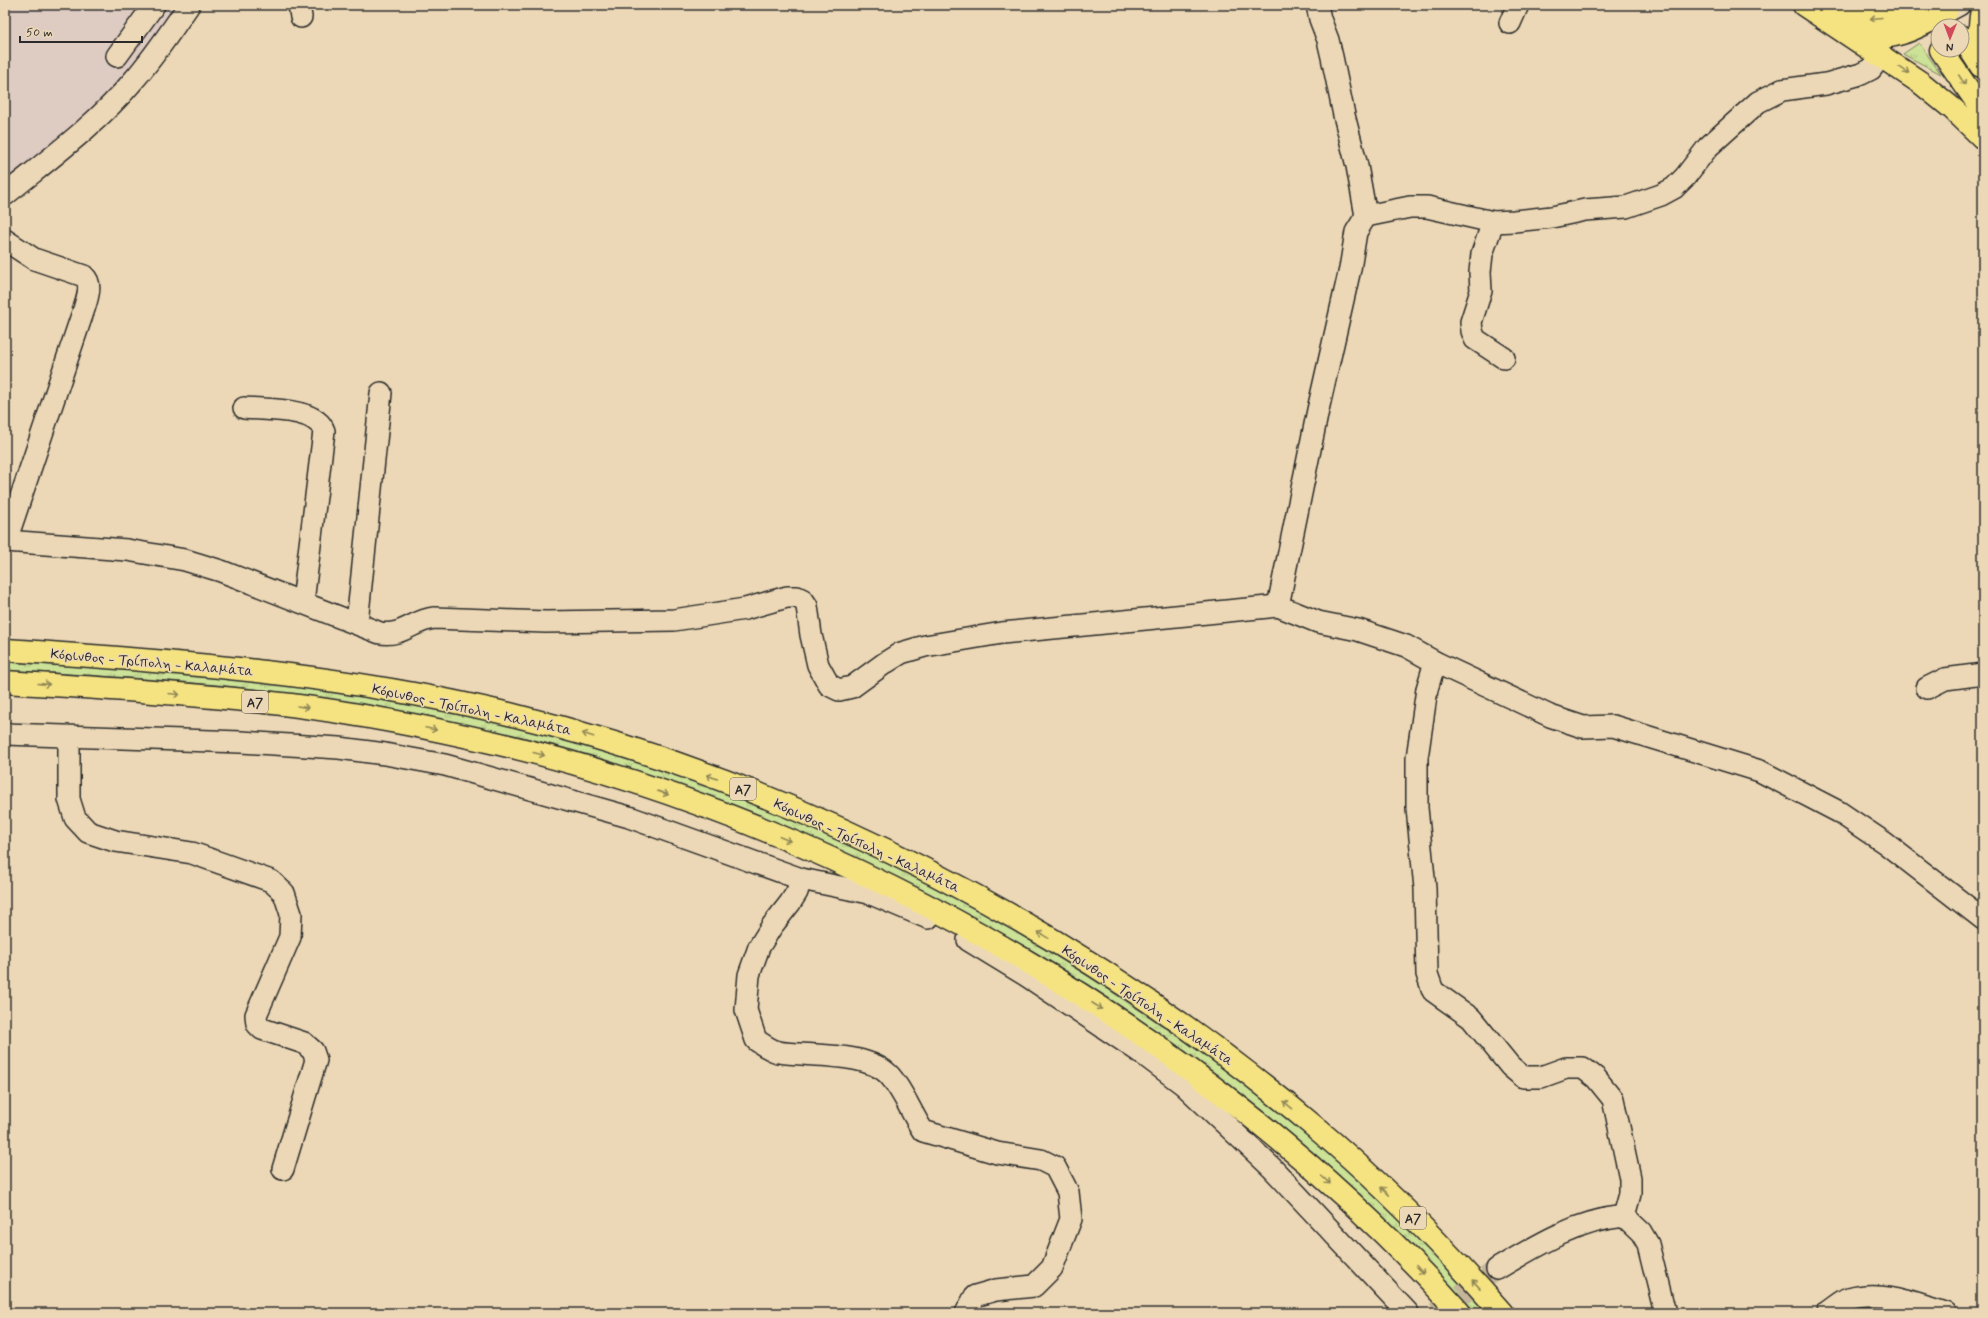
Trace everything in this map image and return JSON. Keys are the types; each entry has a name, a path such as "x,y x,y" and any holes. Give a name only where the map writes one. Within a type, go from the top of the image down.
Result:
{"main road":[{"path":"1811,6 1832,15 1863,19 1890,16 1916,10 1950,12"},
{"path":"1811,6 1847,34 1882,56 1939,96 1983,138"},
{"path":"1983,6 1980,18 1980,37 1983,62"},
{"path":"1847,34 1863,38 1885,38 1904,34 1916,10"},
{"path":"1916,10 1930,32"},
{"path":"1970,49 1983,69"},
{"path":"1947,58 1983,111"},
{"name":"Κόρινθος - Τρίπολη - Καλαμάτα","path":"5,650 229,667 299,675 437,698 576,732 640,752 767,798 846,832 934,874 1009,915 1083,959 1210,1044 1318,1129 1365,1172 1433,1237 1502,1313"},
{"name":"Κόρινθος - Τρίπολη - Καλαμάτα","path":"5,682 165,693 294,706 424,728 502,745 567,762 633,782 718,812 826,857 920,902 992,942 1068,988 1192,1070 1298,1153 1382,1231 1460,1313"}],"street":[{"path":"117,56 154,5"},
{"path":"5,195 77,136 118,97 150,61 189,5"},
{"path":"1278,606 1322,394 1350,269 1356,232 1366,216 1357,166 1344,115 1332,57 1317,5"},
{"path":"1366,216 1410,207 1426,207 1493,222 1532,220 1585,210 1626,207 1661,195 1674,188 1685,177 1713,142 1758,102 1782,90 1826,84 1861,74 1871,68 1882,56"},
{"path":"1493,222 1482,254 1480,272 1481,290 1471,322 1475,339 1504,358"},
{"path":"5,240 34,258 84,276 88,282 84,309 5,541 94,546 166,556 221,571 380,632 390,634 406,630 428,618 445,617 546,622 674,620 745,609 787,598 797,597 803,600 806,606 818,665 829,685 839,690 852,687 885,663 901,654 925,646 1002,633 1278,606 1318,622 1358,630 1406,646 1436,662 1550,716 1583,727 1613,726 1760,771 1839,812 1885,843 1983,919"},
{"path":"357,623 381,393"},
{"path":"244,408 305,414 316,418 324,430 302,602"},
{"path":"1436,662 1427,689 1417,758 1417,808 1425,888 1427,974 1433,991 1471,1018 1510,1066 1524,1077 1541,1077 1566,1068 1583,1068 1596,1078 1612,1100 1630,1178 1630,1194 1624,1216"},
{"path":"1927,688 1945,679 1983,674"},
{"path":"5,734 241,742 339,748 385,754 445,766 629,817 801,879 869,893 899,904 969,940 1027,976 1140,1052 1184,1085 1272,1168 1408,1313"},
{"path":"69,737 69,799 75,818 88,832 114,841 192,853 271,881 284,893 291,914 290,937 256,1015 257,1024 262,1029 304,1043 313,1051 316,1060 283,1169"},
{"path":"801,879 794,898 772,926 759,947 749,975 746,1010 756,1040 776,1051 848,1058 872,1064 889,1075 904,1095 923,1132 997,1153 1041,1160 1055,1167 1068,1192 1071,1220 1052,1268 1034,1286 996,1290 975,1296 966,1313"},
{"path":"1496,1269 1544,1241 1577,1226 1603,1218 1624,1216"},
{"path":"1624,1216 1640,1232 1648,1244 1665,1313"},
{"path":"1828,1313 1848,1300 1867,1296 1886,1297 1947,1313"}],"shaded area":[{"path":"5,5 180,5 135,63 98,103 5,186"}],"green space":[{"path":"1847,5 1894,5 1881,12 1844,8"},
{"path":"1919,43 1941,74 1903,54"},
{"path":"5,662 225,677 297,685 400,702 503,724 583,745 662,769 739,798 816,830 891,865 964,903 1036,944 1106,988 1220,1066 1288,1119 1348,1171 1433,1254 1487,1313 1475,1313 1378,1211 1271,1117 1156,1030 1034,952 907,882 775,823 641,773 506,734 427,716 374,706 259,689 150,679 5,670"}],"tunnel":[{"path":"1436,1313 1497,1269"}]}
